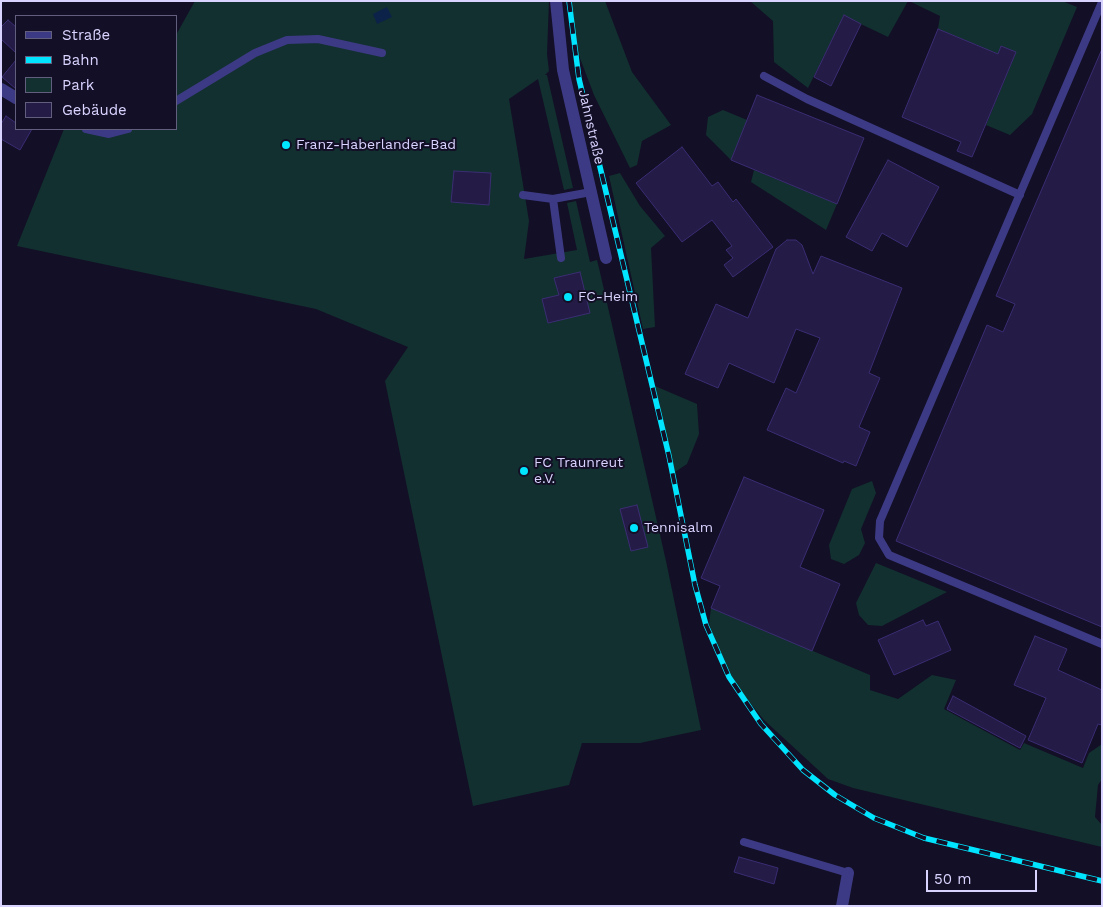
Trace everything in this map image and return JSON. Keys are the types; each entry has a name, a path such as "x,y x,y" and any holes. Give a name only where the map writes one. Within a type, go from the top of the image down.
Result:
{"street":[{"name":"Jahnstraße","path":"556,1 563,70 606,258"},
{"path":"1,89 15,97"},
{"path":"842,906 848,873"}],"lane":[{"path":"1102,2 880,521 879,538 889,555 1102,644"},
{"path":"178,100 255,52 287,40 318,39 382,52"},
{"path":"764,76 806,99 1020,195"},
{"path":"91,130 109,134 124,130"},
{"path":"523,195 553,199 590,192"},
{"path":"553,199 561,258"},
{"path":"744,842 848,873"}],"green space":[{"path":"195,1 549,1 547,54 549,71 545,75 547,75 573,188 564,190 538,79 509,99 529,221 524,259 577,250 567,203 576,201 590,262 597,260 599,268 666,561 701,730 640,743 582,743 569,785 473,806 385,381 408,347 316,309 17,246 64,130 178,130 178,31"},
{"path":"571,1 605,1 632,72 671,125 642,141 637,165 630,168 594,95 578,53"},
{"path":"750,1 908,1 888,37 844,16 808,88 774,62 773,21"},
{"path":"909,1 1062,1 1077,7 1032,114 1010,135 986,125 1016,52 1001,46 998,54 938,29 940,16"},
{"path":"723,110 747,120 731,160 706,135 708,117"},
{"path":"754,170 837,204 826,230 751,182"},
{"path":"620,173 640,206 665,236 651,248 655,327 643,329 609,176"},
{"path":"655,386 697,404 699,434 687,464 675,472"},
{"path":"872,481 876,493 861,529 865,543 859,555 844,564 831,559 829,545 852,489"},
{"path":"876,563 947,592 882,626 868,625 859,615 856,603"},
{"path":"711,608 870,675 870,690 898,699 932,675 956,680 944,709 1020,750 1024,743 1083,768 1089,753 1102,744 1102,779 1098,785 1095,817 1102,825 1102,847 853,788 828,779 764,720 731,680 709,624"}],"water":[{"path":"387,7 392,17 377,24 373,14"}],"building":[{"path":"844,15 861,24 831,86 814,77"},
{"path":"8,20 15,26 15,52 1,39 1,27"},
{"path":"938,29 998,54 1001,46 1016,52 972,157 957,151 961,142 902,117"},
{"path":"1102,49 1102,627 896,541 987,325 1003,332 1015,304 996,296"},
{"path":"15,61 15,88 2,77"},
{"path":"757,95 864,138 837,204 731,160"},
{"path":"6,116 15,122 15,130 31,130 20,150 1,139 1,124"},
{"path":"682,147 712,186 718,182 733,202 736,199 773,247 733,277 724,265 733,258 726,250 732,246 712,220 682,242 636,183"},
{"path":"888,160 939,187 907,247 882,233 872,251 846,237"},
{"path":"454,171 491,173 489,205 451,202"},
{"path":"787,240 796,240 802,245 813,274 821,256 902,288 869,373 880,378 859,427 870,432 856,466 844,461 843,463 767,430 786,388 796,393 820,338 796,329 774,383 729,363 718,388 685,374 716,304 748,318 776,249"},
{"name":"FC-Heim","path":"580,272 590,313 548,323 542,299 559,295 554,278"},
{"path":"744,477 824,510 800,567 840,584 812,651 711,608 720,586 701,578"},
{"name":"Tennisalm","path":"637,505 648,547 631,551 620,509"},
{"path":"923,620 926,626 938,621 951,650 894,675 878,640"},
{"path":"1035,636 1067,649 1058,670 1102,690 1102,725 1098,724 1082,763 1028,740 1046,698 1014,685"},
{"path":"953,696 1026,736 1020,748 947,709"},
{"path":"739,857 778,868 774,884 734,872"}],"railway":[{"path":"569,1 579,79 669,456 695,585 706,625 729,677 761,724 803,770 835,795 874,818 924,838 1102,881"}],"place":[{"name":"Franz-Haberlander-Bad","path":"286,145"},
{"name":"FC-Heim","path":"568,297"},
{"name":"FC Traunreut e.V.","path":"524,471"},
{"name":"Tennisalm","path":"634,528"}]}
